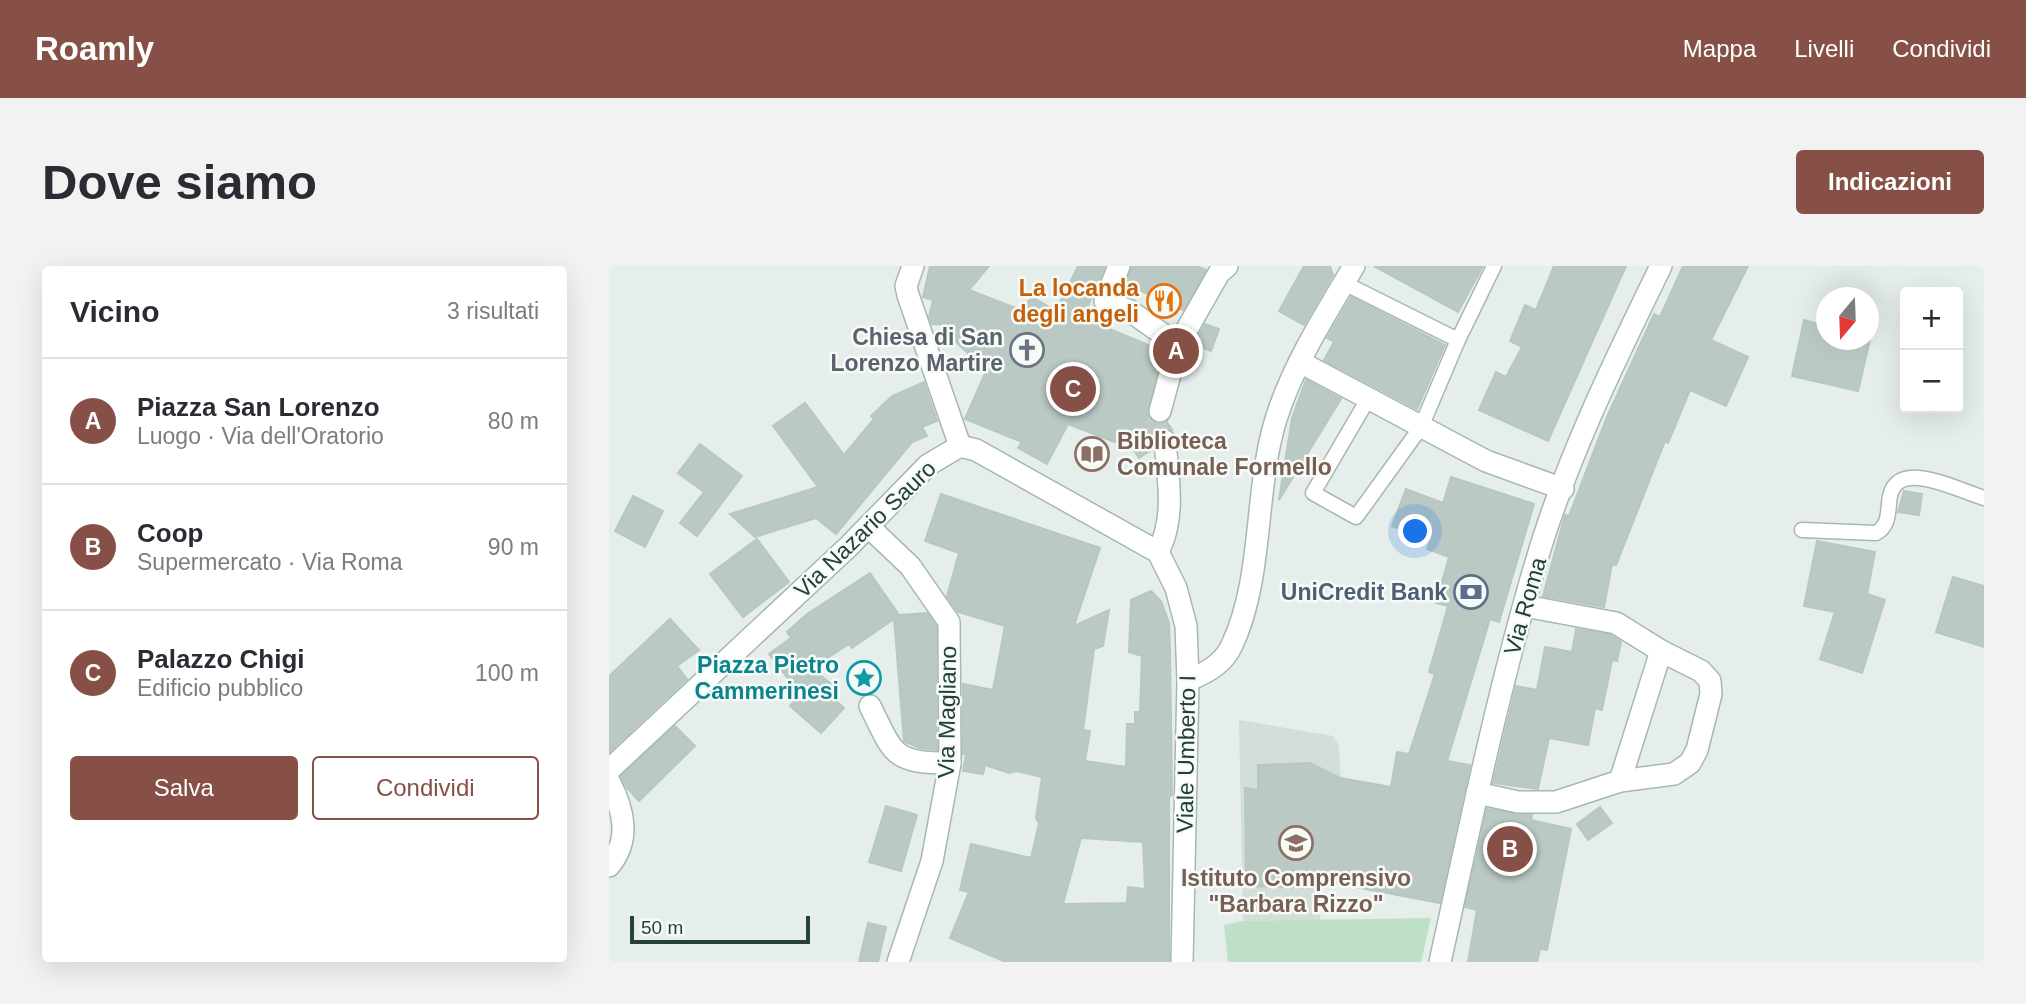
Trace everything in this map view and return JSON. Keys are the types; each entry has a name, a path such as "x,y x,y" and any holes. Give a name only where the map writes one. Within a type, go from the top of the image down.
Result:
{"street":[{"path":"913,266 906,286 908,295 960,446"},
{"name":"Via Roma","path":"1440,962 1477,793 1534,568 1595,402 1661,266"},
{"path":"1160,411 1178,345 1217,269"},
{"path":"1188,680 1208,673 1232,646 1252,574 1266,459 1272,433 1288,384 1349,274"},
{"path":"1115,275 1105,301 1130,311 1178,345"},
{"path":"1300,362 1486,461 1563,489"},
{"path":"1158,552 1165,540 1171,505 1165,441"},
{"name":"Via Nazario Sauro","path":"609,770 869,527 929,465 960,446 998,461 1158,552"},
{"name":"Via Magliano","path":"869,527 909,566 949,622 950,763 932,861 898,962"},
{"name":"Viale Umberto I","path":"1158,552 1176,588 1187,626 1182,962"},
{"path":"1477,793 1518,802 1547,803 1620,781 1674,774 1690,763 1697,750 1711,694 1710,681 1695,667 1661,651 1625,627 1606,620 1525,606"},
{"path":"1620,781 1661,651"},
{"path":"870,706 891,747 904,760 950,763"},
{"path":"609,781 624,831 621,849 609,866"}],"lane":[{"path":"1368,398 1313,493 1356,517 1421,427 1458,340 1494,266"},
{"path":"1349,274 1458,340"},
{"path":"1802,530 1876,533 1888,516 1891,487 1897,480 1905,477 1917,477 1984,498"}],"shaded area":[{"name":"Istituto Comprensivo \"Barbara Rizzo\"","path":"1239,720 1333,736 1339,746 1342,804 1340,884 1320,882 1320,920 1243,921"}],"green space":[{"path":"1431,918 1421,962 1228,962 1224,925 1243,921"}],"building":[{"path":"930,266 989,266 969,290 1021,310 1032,297 1056,311 1078,266 1105,266 1083,318 1163,351 1147,414 1156,423 1167,422 1172,430 1164,428 1157,431 1153,436 1153,449 1139,458 1133,449 1068,424 1047,464 1018,448 1022,442 965,419 986,371 954,340 957,325 932,324 929,317 933,300 923,297"},
{"path":"1132,266 1197,266 1206,270 1183,310 1126,284"},
{"path":"1304,266 1330,266 1333,275 1304,325 1279,311"},
{"path":"1374,266 1483,266 1458,312"},
{"path":"1554,266 1626,266 1548,441 1479,410 1496,372 1506,377 1522,347 1510,341 1525,305 1536,310"},
{"path":"1683,266 1748,266 1711,340 1748,357 1726,406 1690,390 1668,443 1665,441 1616,565 1612,564 1604,607 1543,596 1565,515 1569,516 1607,417 1654,314 1660,317"},
{"path":"1351,297 1445,345 1417,409 1324,360 1334,342 1327,338"},
{"path":"1804,320 1816,323 1816,350 1868,350 1858,391 1792,376"},
{"path":"1205,324 1219,329 1211,351 1194,344"},
{"path":"1306,380 1341,399 1279,500 1292,418"},
{"path":"924,382 937,421 922,427 927,436 912,442 836,534 816,518 755,537 730,514 818,487 773,426 805,403 844,455 874,419 871,416 892,396"},
{"path":"700,444 742,476 697,536 680,523 704,492 678,473"},
{"path":"1451,477 1534,504 1499,622 1490,619 1447,761 1470,765 1440,903 1313,879 1312,888 1246,886 1245,788 1258,790 1258,765 1310,763 1340,778 1391,787 1397,752 1409,754 1435,674 1429,672 1448,606 1436,603 1449,557 1427,549 1430,541 1392,526 1406,489 1443,503"},
{"path":"1904,491 1922,494 1919,515 1898,512"},
{"path":"941,494 1100,548 1074,626 1109,610 1103,646 1094,649 1083,730 1090,731 1085,761 1126,767 1127,724 1135,724 1135,712 1140,712 1142,656 1129,652 1131,600 1151,591 1161,601 1169,623 1170,648 1172,795 1169,797 1169,962 1006,962 950,938 969,892 960,890 971,844 1031,858 1039,823 1036,818 1042,777 1016,771 1009,773 985,765 983,774 963,771 966,754 963,754 963,684 993,690 1005,626 958,612 947,596 959,553 925,541","holes":["1081,838 1143,842 1145,889 1128,887 1127,903 1063,904"]},
{"path":"633,496 663,511 645,547 615,531"},
{"path":"757,539 789,582 743,617 710,574"},
{"path":"1817,541 1875,552 1867,594 1885,600 1862,673 1820,659 1835,612 1804,606"},
{"path":"870,573 899,615 927,613 936,626 937,750 919,748 904,741 894,619 852,648 849,644 812,668 837,689 831,696 844,708 821,733 790,706 800,694 769,654 791,638 787,632 807,614"},
{"path":"1953,577 1984,586 1984,647 1936,632"},
{"path":"670,619 699,650 677,666 687,679 609,752 609,676"},
{"path":"1576,629 1611,635 1621,642 1617,661 1612,660 1602,710 1595,708 1588,745 1549,738 1538,789 1493,783 1516,686 1537,690 1545,647 1572,652"},
{"path":"675,726 695,746 639,801 627,788 621,776"},
{"path":"886,806 917,815 901,871 869,862"},
{"path":"1600,807 1612,823 1588,840 1577,824"},
{"path":"1487,809 1532,815 1531,820 1571,829 1547,950 1540,949 1537,962 1468,962 1477,910 1465,907"},
{"path":"868,923 886,927 878,962 859,962"}],"tunnel":[{"path":"1160,411 1156,425 1165,441"}],"place":[{"name":"La locanda degli angeli","path":"1164,301"},
{"name":"Chiesa di San Lorenzo Martire","path":"1027,350"},
{"name":"Piazza San Lorenzo","path":"1176,351"},
{"name":"Palazzo Chigi","path":"1073,389"},
{"name":"Biblioteca Comunale Formello","path":"1092,454"},
{"name":"UniCredit Bank","path":"1471,592"},
{"name":"Piazza Pietro Cammerinesi","path":"864,678"},
{"name":"Istituto Comprensivo \"Barbara Rizzo\"","path":"1296,843"},
{"name":"Coop","path":"1510,849"}]}
